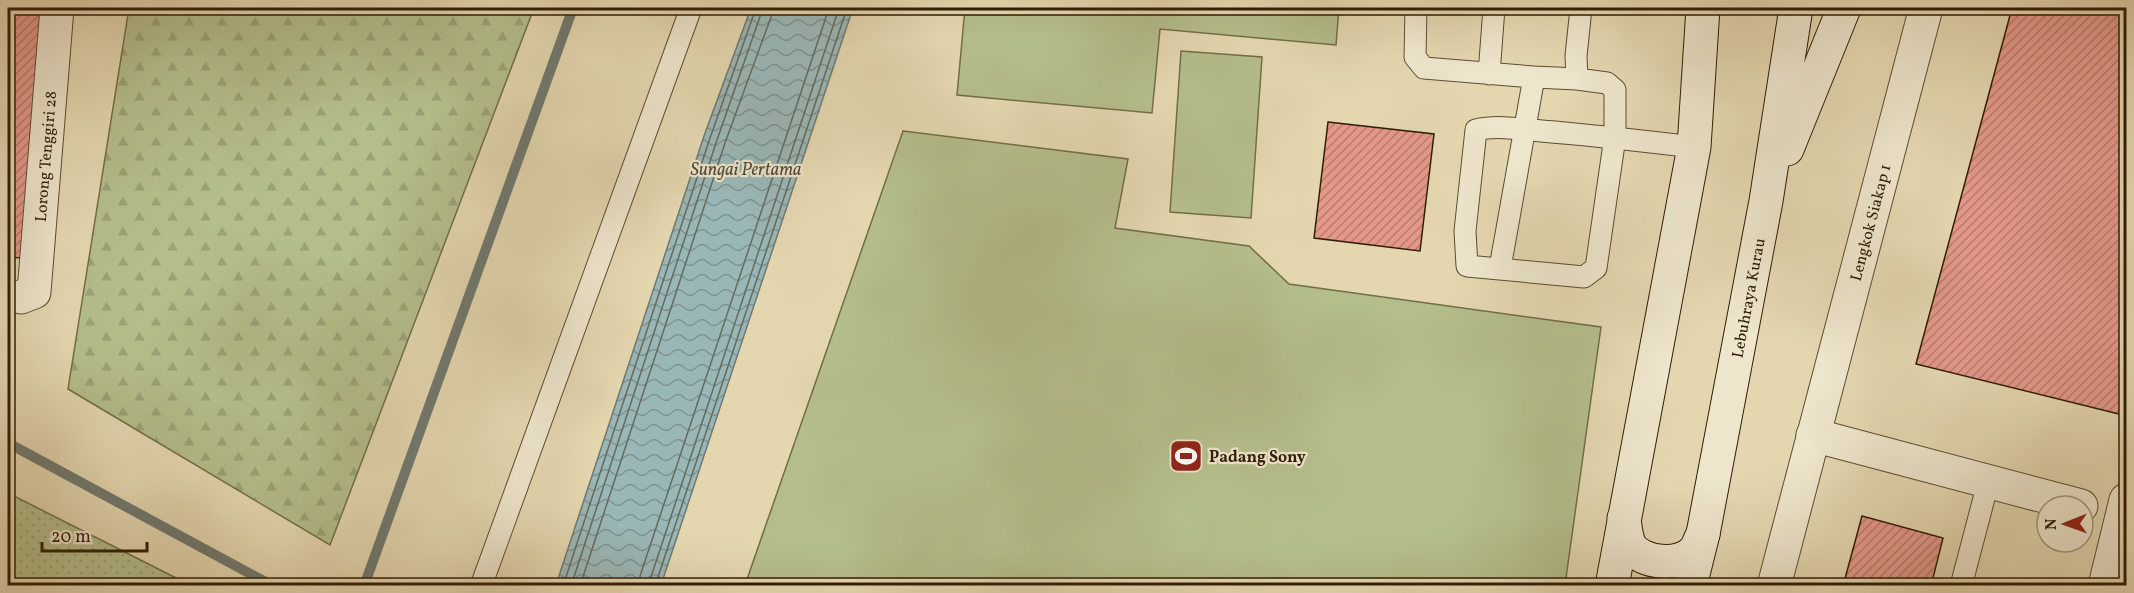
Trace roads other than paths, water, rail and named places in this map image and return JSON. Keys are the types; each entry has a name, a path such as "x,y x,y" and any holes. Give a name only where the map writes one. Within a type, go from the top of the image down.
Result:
{"street":[{"name":"Lorong Tenggiri 28","path":"14,298 34,292 57,8"},
{"path":"1686,8 1699,88"},
{"path":"1612,585 1694,147 1703,8"},
{"name":"Lebuhraya Kurau","path":"1690,585 1703,534 1766,201 1796,8"},
{"path":"1766,201 1844,8"},
{"name":"Lengkok Siakap 1","path":"1773,585 1926,8"},
{"path":"1813,435 2035,494"},
{"path":"2095,507 2124,508 2105,585"},
{"path":"1624,518 1631,546 1646,559 1681,560 1694,551 1703,534"}],"lane":[{"path":"481,585 691,8"},
{"path":"1416,8 1415,57 1424,68 1607,82 1615,90 1616,137 1596,268 1584,277 1467,266 1465,231 1476,130 1485,128 1526,130 1616,137 1694,147"},
{"path":"1489,74 1494,8"},
{"path":"1577,79 1576,56 1581,8"},
{"path":"1500,268 1534,77"},
{"path":"1961,585 1988,483"}],"water":[{"name":"Sungai Pertama","path":"751,8 853,8 661,585 556,585 704,136"}],"waterway":[{"path":"364,586 573,8"},
{"path":"8,443 273,586"}],"place":[{"name":"Padang Sony","path":"1186,456"}]}
